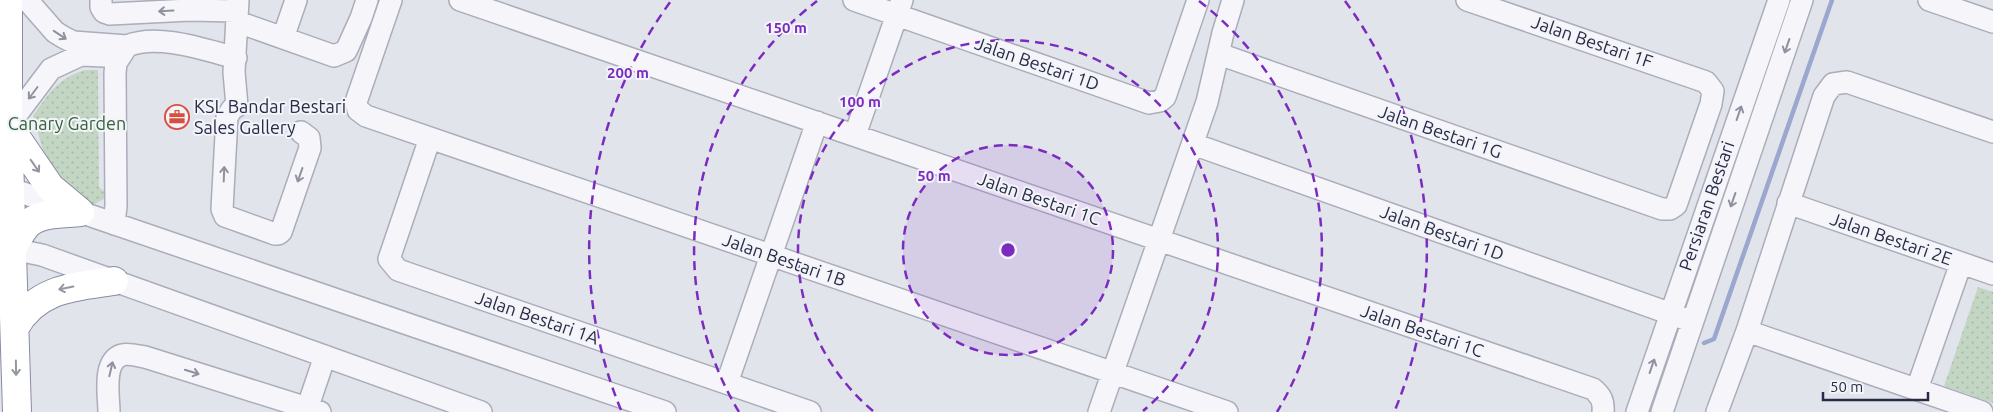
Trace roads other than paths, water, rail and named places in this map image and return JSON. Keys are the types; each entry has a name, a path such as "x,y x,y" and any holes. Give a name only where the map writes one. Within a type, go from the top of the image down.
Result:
{"highway":[{"path":"8,0 6,249 15,327 16,412"},
{"path":"8,126 50,187 80,212"},
{"path":"6,249 31,222 47,215 80,212"},
{"path":"15,327 27,309 57,290 114,281"}],"street":[{"path":"26,0 55,32 63,37 73,42 123,51"},
{"path":"101,0 101,7 104,12 110,14 190,5 215,5 238,11 283,38 334,56 346,51 362,18 367,0"},
{"path":"283,38 296,0"},
{"name":"Jalan Bestari 1B","path":"391,0 356,102 358,110 366,116 1227,412"},
{"name":"Jalan Bestari 1C","path":"460,0 1593,389 1600,395 1604,403 1603,412"},
{"name":"Jalan Bestari 1D","path":"854,0 899,7 1149,103 1160,101 1165,97 1198,0"},
{"path":"1099,412 1207,102 1234,0"},
{"name":"Jalan Bestari 1F","path":"1467,0 1694,76 1706,82 1713,90 1711,104 1680,197 1676,205 1670,209 1662,209"},
{"name":"Persiaran Bestari","path":"1637,412 1778,0"},
{"name":"Persiaran Bestari","path":"1662,412 1691,321 1802,0"},
{"path":"1929,0 1993,22"},
{"path":"855,135 899,7"},
{"path":"238,11 235,65 237,106 232,109 227,117 222,209 225,216 275,234 281,232 310,148 309,138 302,132"},
{"path":"114,224 116,206 116,63 123,51 134,43 157,41 185,45 235,65"},
{"path":"8,126 51,69 81,55 123,51"},
{"path":"116,83 132,59 142,54 183,56 235,65"},
{"name":"Jalan Bestari 1G","path":"1219,54 1662,209"},
{"path":"1717,412 1747,330 1824,96 1834,84 1847,82 1993,132"},
{"path":"727,384 817,122"},
{"name":"Jalan Bestari 1A","path":"430,138 389,258 398,270 810,412"},
{"name":"Jalan Bestari 1D","path":"1193,144 1691,321"},
{"path":"6,189 80,212 665,412"},
{"name":"Jalan Bestari 2E","path":"1788,203 1993,274"},
{"path":"6,249 42,255 481,412"},
{"path":"1917,390 1961,263"},
{"path":"1747,330 1982,412"},
{"path":"109,412 109,372 113,360 122,355 145,357 311,411 325,356"}],"waterway":[{"path":"1704,343 1714,339 1832,0"}],"place":[{"name":"KSL Bandar Bestari Sales Gallery","path":"177,117"}],"park label":[{"name":"Canary Garden","path":"67,124"}]}
